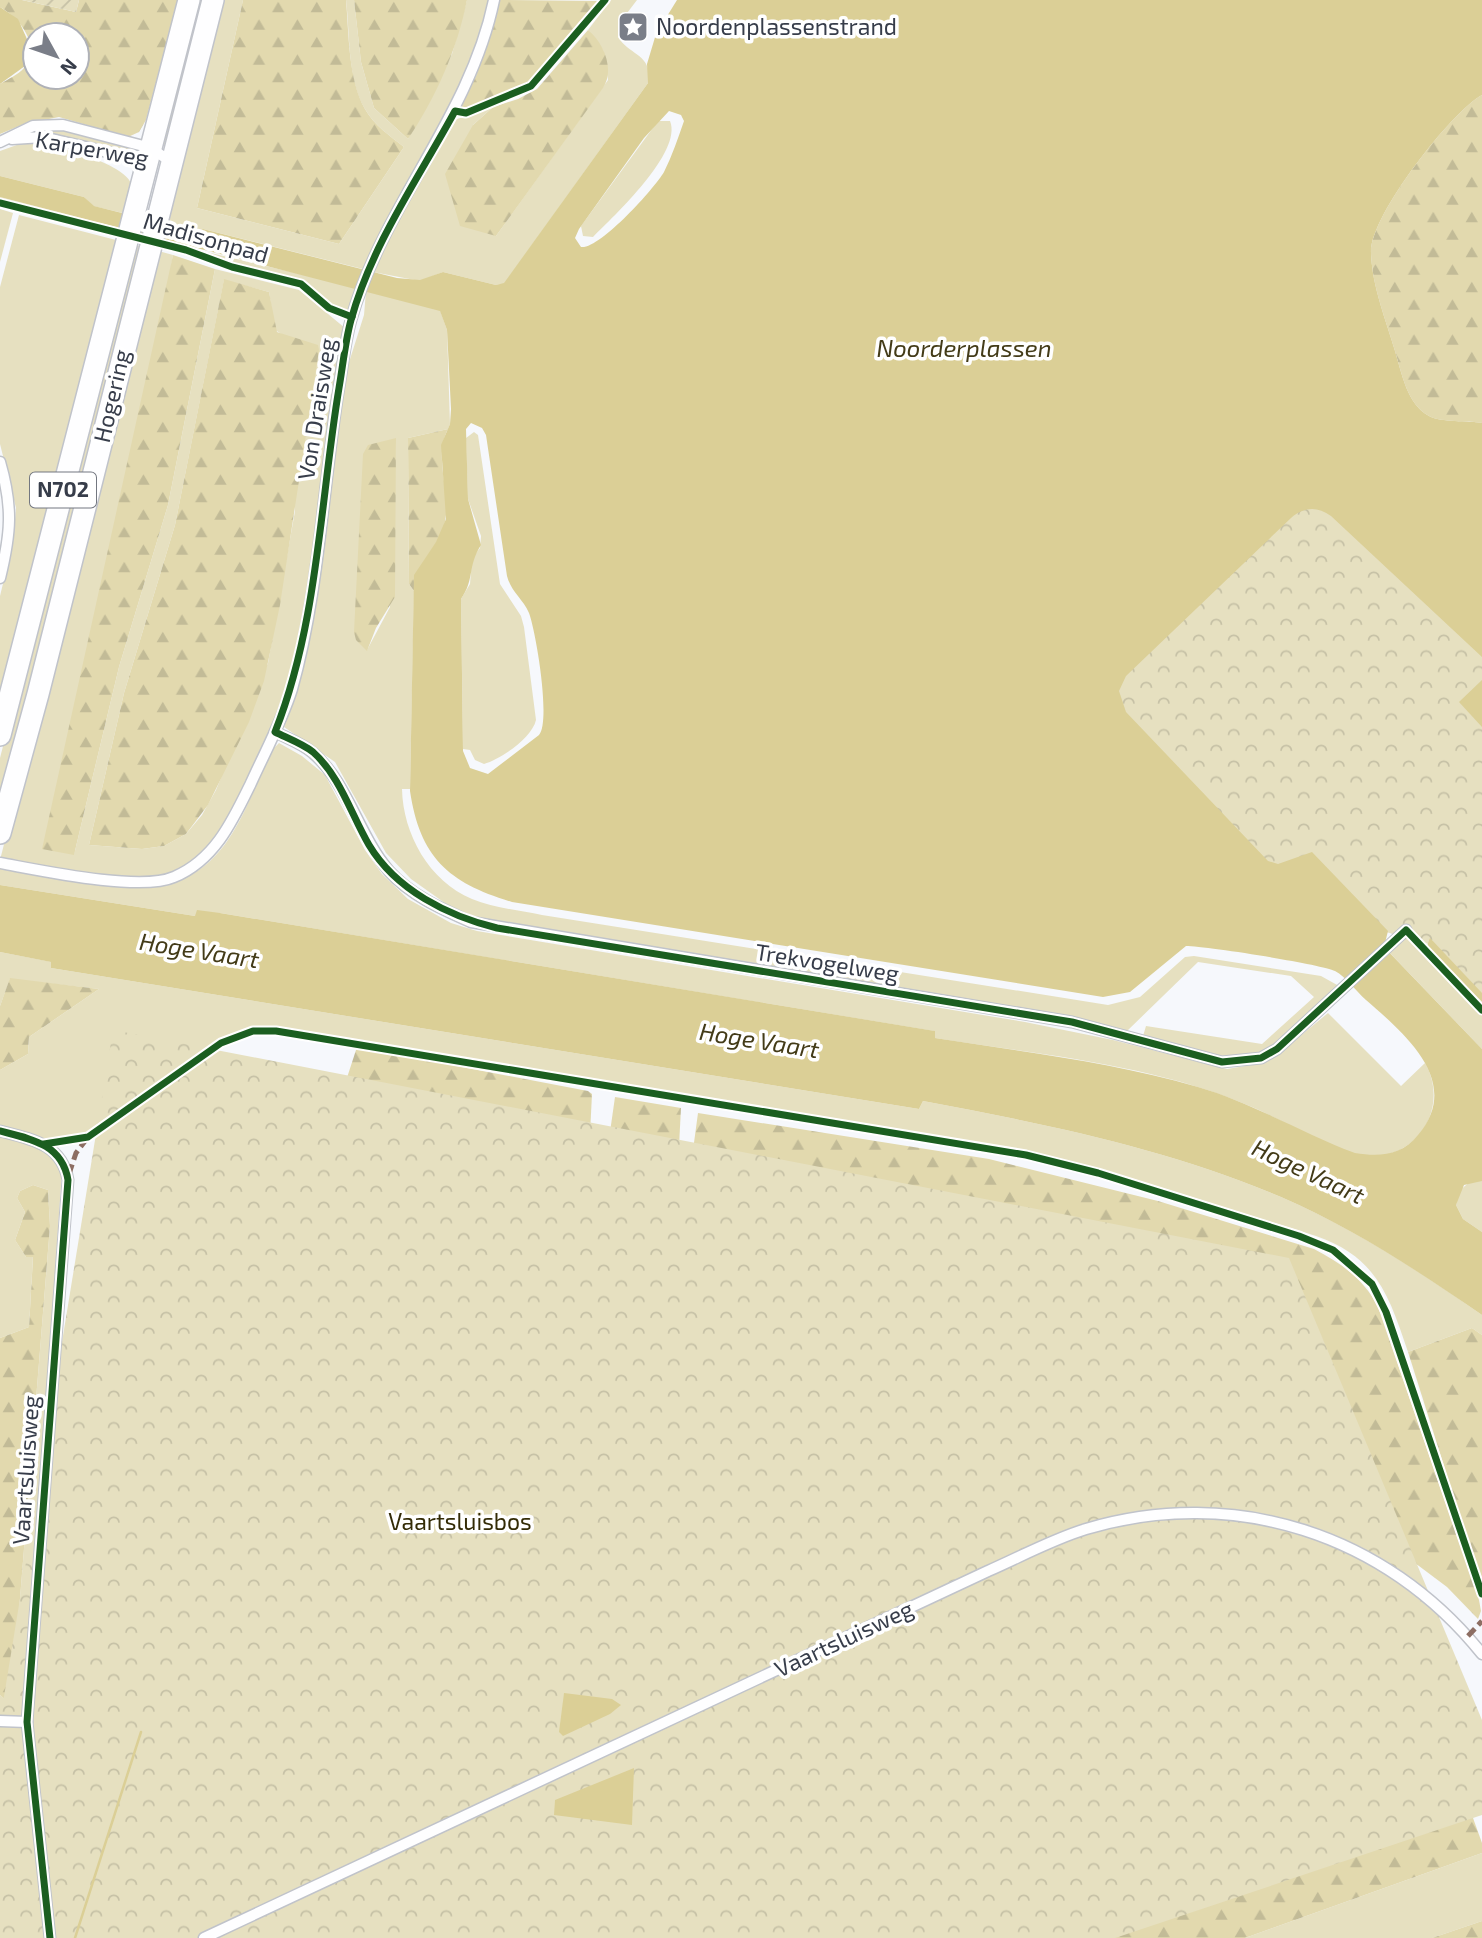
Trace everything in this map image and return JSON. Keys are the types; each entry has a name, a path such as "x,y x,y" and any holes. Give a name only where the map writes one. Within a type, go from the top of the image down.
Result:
{"highway":[{"name":"Hogering","path":"0,735 189,0"},
{"name":"Hogering","path":"0,833 213,0"}],"street":[{"name":"Von Draisweg","path":"0,863 144,882 174,878 206,856 229,828 292,690 303,636 348,334 360,295 371,264 472,75 494,0"},
{"name":"Karperweg","path":"1,141 33,126 49,124 171,162"},
{"name":"Karperweg","path":"1,141 43,137 149,154"},
{"path":"0,462 12,521 0,578"},
{"name":"Trekvogelweg","path":"275,732 311,751 330,771 370,847 390,873 415,893 445,911 471,922 497,929 1072,1022 1222,1062 1261,1058 1269,1054 1347,988 1406,930"},
{"name":"Vaartsluisweg","path":"0,1131 36,1141 55,1152 64,1164 68,1180 27,1722 50,1938"},
{"name":"Vaartsluisweg","path":"204,1938 988,1571 1084,1530 1136,1517 1176,1513 1259,1518 1322,1535 1372,1557 1415,1585 1482,1654"},
{"path":"0,1721 27,1722"}],"green space":[{"path":"0,0 22,0 76,12 79,0 178,0 146,120 139,132 128,137 59,117 24,124 0,134 0,84 21,71 21,91 91,91 91,21 21,21 21,25 0,7"},
{"path":"22,0 79,0 76,12"},
{"path":"194,0 205,0 168,143 162,146"},
{"path":"220,0 243,0 197,208 339,244 404,147 373,120 359,97 350,56 346,0 354,0 361,62 374,108 408,139 452,54 467,0 492,0 469,74 383,226 363,269 203,229 198,232 162,223"},
{"path":"243,0 346,0 350,56 359,97 373,120 404,147 339,244 197,208"},
{"path":"354,0 467,0 458,37 444,72 428,107 408,139 374,108 361,62"},
{"path":"498,0 600,1 535,78 512,92 463,110 461,104 476,76"},
{"path":"611,0 637,0 618,25 618,37 644,61 649,74 648,83 504,284 496,285 443,272 420,281 373,272 377,259 454,120 493,107 473,125 496,236 608,80 603,50 588,30"},
{"path":"588,30 599,42 606,57 608,73 603,88 496,236 460,226 445,174 473,125 493,107 537,89"},
{"path":"1482,95 1482,423 1434,418 1415,404 1403,379 1380,303 1371,253 1383,216 1414,167 1451,122"},
{"path":"658,121 670,121 671,134 657,166 593,237 583,236 581,226"},
{"path":"51,127 135,150 133,155 34,132 35,129"},
{"path":"28,141 69,150 117,170 132,186 127,214 93,206 84,197 0,176 0,151"},
{"path":"0,197 99,222 105,227 0,201"},
{"path":"0,209 13,213 0,262"},
{"path":"19,215 120,241 0,713 0,596 13,542 16,508 0,444 0,287"},
{"path":"131,244 139,246 109,383 0,811 0,758"},
{"path":"185,247 356,287 348,310 341,310 329,305 308,286 295,280 243,268"},
{"path":"155,250 173,255 74,855 119,667 168,505 215,269 299,290 345,328 296,660 288,689 232,822 194,864 156,879 119,878 0,860","holes":["224,280 269,292 275,330 288,338 295,511 268,663 216,790 202,815 186,834 164,846 142,849 89,845 124,693 175,525"]},
{"path":"173,255 215,269 168,505 119,667 74,855 42,849"},
{"path":"224,279 269,292 277,332 318,345 319,350 280,605 264,681 249,722 208,805 186,834 164,846 142,849 89,845 124,693 175,525"},
{"path":"366,291 440,310 447,330 450,424 448,429 408,438 409,584 414,591 410,789 402,789 407,823 421,854 443,881 457,891 489,905 542,915 1108,1005 1140,997 1185,957 1194,956 1321,976 1339,986 1274,1047 1242,1056 1225,1056 1143,1036 1146,1026 1262,1044 1314,997 1291,976 1198,962 1126,1032 476,918 449,906 411,879 386,853 335,762 284,727 292,702 344,378 364,315","holes":["396,439 390,607 367,650"]},
{"path":"448,429 442,451 445,522 438,540 418,572 414,591 409,584 408,438"},
{"path":"474,432 478,435 500,584 521,616 524,627 536,720 529,734 515,747 484,764 475,760 470,750 463,749 461,599 470,584 472,558 480,548 481,536 468,499 466,438"},
{"path":"396,438 395,597 376,628 367,651 356,640 354,632 363,454 368,445"},
{"path":"1312,493 1482,652 1482,998 1432,945 1386,932 1274,870 1102,692"},
{"path":"279,743 302,756 325,775 365,850 382,874 408,899 451,923 477,931 1025,1022 1113,1040 1227,1069 1257,1064 1277,1055 1328,1013 1401,1086 1425,1063 1434,1094 1432,1109 1427,1123 1407,1146 1393,1153 1362,1155 1330,1145 1252,1107 1214,1092 1175,1080 1096,1063 935,1038 934,1031 220,913 195,916 0,885 0,866 131,888 162,885 188,877 208,863 224,846 249,801 272,750"},
{"path":"1405,935 1482,1013 1482,1049 1388,951"},
{"path":"0,952 52,962 51,968 919,1109 923,1101 1105,1139 1238,1180 1334,1222 1409,1266 1482,1315 1482,1335 1472,1328 1408,1352 1387,1296 1367,1267 1353,1255 1316,1236 1134,1179 1006,1149 274,1029 250,1031 204,1049 160,1079 100,1127 86,1134 62,1141 28,1136 0,1127 0,1070 28,1054 29,1037 99,989 10,979 0,1006"},
{"path":"10,978 99,989 29,1037 28,1054 0,1070 0,1006"},
{"name":"Vaartsluisbos","path":"113,1030 1289,1258 1482,1720 1482,1815 1115,1938 0,1938 0,1721"},
{"path":"357,1047 588,1091 592,1094 590,1134 342,1093"},
{"path":"615,1097 681,1108 679,1146 609,1139"},
{"path":"698,1113 989,1159 1158,1201 1314,1249 1333,1260 1359,1280 1378,1307 1479,1600 1481,1611 1478,1619 1447,1587 1407,1557 693,1150"},
{"path":"0,1135 45,1150 52,1155 62,1171 25,1707 20,1715 0,1719 0,1695 7,1701 12,1698 50,1226 48,1190 33,1185 20,1191 17,1198 25,1212 15,1240 26,1257 33,1256 29,1327 0,1338"},
{"path":"1471,1181 1482,1181 1482,1232 1463,1219 1456,1205 1459,1191"},
{"path":"33,1185 48,1190 50,1226 12,1698 8,1702 0,1695 0,1338 29,1327 33,1257 26,1257 15,1240 25,1212 17,1198 20,1191"},
{"path":"1472,1328 1482,1335 1482,1586 1408,1352"},
{"path":"1418,1665 1482,1843 1482,1853 1245,1938 1059,1938"},
{"path":"1482,1853 1482,1921 1432,1938 1245,1938"},
{"path":"1482,1921 1482,1938 1432,1938"}],"water":[{"name":"Noorderplassen","path":"677,0 1482,0 1482,95 1451,122 1414,167 1383,216 1371,253 1380,303 1403,379 1415,404 1434,418 1482,423 1482,657 1331,516 1311,509 1291,518 1126,676 1119,691 1126,712 1268,861 1278,864 1312,852 1388,931 1384,947 1482,1049 1482,1181 1464,1185 1456,1205 1463,1219 1482,1232 1482,1315 1385,1251 1308,1209 1238,1180 1105,1139 923,1101 919,1109 51,968 51,962 0,952 0,885 195,916 197,910 220,913 935,1031 935,1038 1100,1064 1198,1087 1238,1101 1355,1153 1373,1155 1397,1151 1418,1135 1430,1115 1434,1096 1432,1078 1424,1060 1397,1028 1347,980 1335,971 1325,968 1186,946 1130,992 1103,997 512,902 490,895 455,876 430,851 421,834 410,791 414,575 436,542 446,519 441,445 450,424 451,409 447,330 440,311 0,197 0,176 84,197 94,206 198,232 203,229 397,278 420,280 443,272 496,285 504,283 648,83 647,64 656,34","holes":["669,111 681,115 684,121 664,172 613,229 600,239 581,247 575,238 579,229 644,138","471,423 482,428 486,435 507,576 511,587 529,613 543,695 542,727 539,735 488,774 470,768 463,751 461,599 481,545 468,499 466,429"]},
{"path":"0,7 18,19 21,26 21,69 0,84"},
{"path":"1482,680 1482,727 1459,702"},
{"path":"1430,938 1482,993 1482,1004 1427,946"},
{"path":"564,1693 612,1699 621,1705 610,1714 563,1736 559,1732"},
{"path":"634,1768 632,1825 554,1815 555,1800"}],"waterway":[{"path":"75,1938 141,1732"}],"marked path":[{"path":"69,1174 76,1153 88,1137"},
{"path":"1468,1636 1482,1621"}],"cycle path":[{"path":"605,0 531,86 466,113 455,111 383,238 351,320 309,606 289,691 275,732 309,749 331,772 380,861 408,888 425,899 460,916 497,928 1072,1022 1222,1062 1261,1058 1277,1049 1406,930 1482,1010"},
{"name":"Madisonpad","path":"0,203 186,250 232,267 301,284 329,308 352,317"},
{"path":"44,1144 88,1137 221,1043 253,1031 276,1031 1026,1155 1098,1173 1299,1236 1333,1250 1372,1284 1386,1312 1482,1594"},
{"path":"0,1131 34,1141 52,1151 65,1168 68,1180 27,1722 50,1938"}],"place":[{"name":"Noordenplassenstrand","path":"633,27"}],"water label":[{"name":"Hoge Vaart","path":"199,951"},
{"name":"Hoge Vaart","path":"759,1041"},
{"name":"Hoge Vaart","path":"1308,1172"}]}
